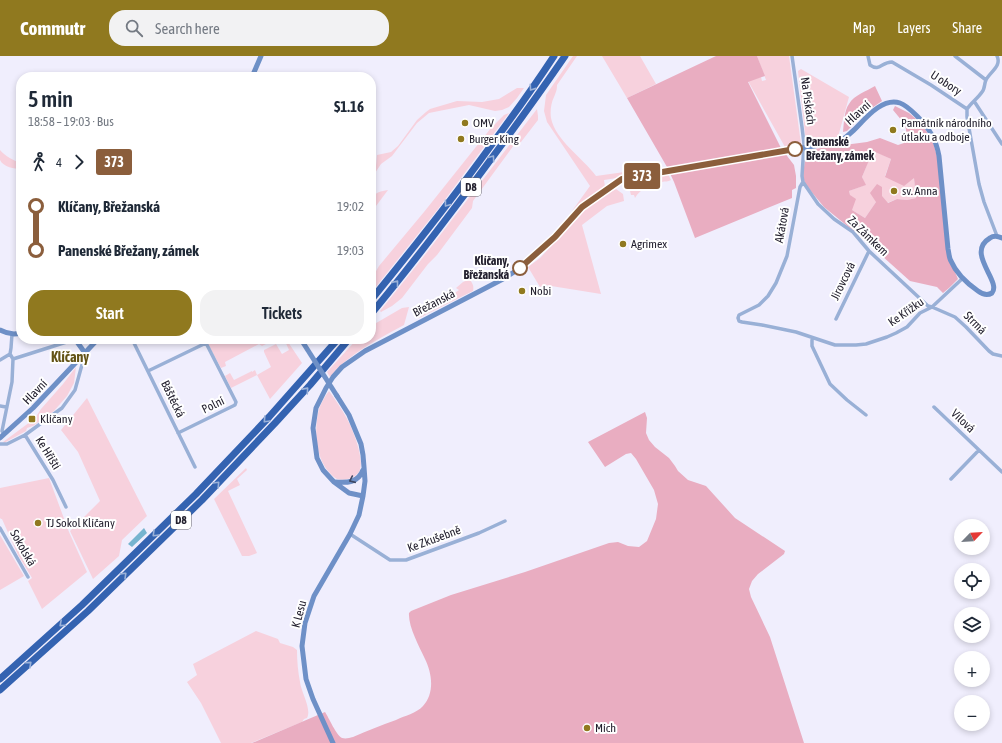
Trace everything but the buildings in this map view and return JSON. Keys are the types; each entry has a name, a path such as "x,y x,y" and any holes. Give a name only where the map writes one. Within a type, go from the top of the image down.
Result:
{"highway":[{"name":"D8","path":"376,294 412,250 473,170 554,56"},
{"name":"D8","path":"376,308 480,175 521,120 565,56"},
{"name":"D8","path":"0,679 82,605 196,494 269,417 334,344"},
{"name":"D8","path":"0,690 88,611 202,500 276,422 346,344"}],"street":[{"path":"254,72 261,56"},
{"name":"Na Pískách","path":"792,56 802,127 803,148"},
{"name":"U obory","path":"868,56 870,65 874,68 879,68 885,63 892,62 931,85 967,109 967,117 979,184 984,202 999,237"},
{"path":"955,56 986,80"},
{"path":"967,109 983,92 986,80 997,66 999,59 997,56"},
{"path":"974,101 1002,144"},
{"name":"Hlavní","path":"622,179 837,142 842,140 871,112 887,104 898,102 906,107 926,125 935,140 939,156 947,243 953,265 963,278 979,292 990,294 995,291 999,283"},
{"path":"803,148 803,182"},
{"name":"Břežanská","path":"363,496 349,492 334,482 323,470 317,458 313,428 316,408 333,377 342,367 365,351 503,279 522,267 555,237 582,207 622,179"},
{"name":"Za Zámkem","path":"803,182 818,204 834,219 853,232 869,251 928,306 932,307"},
{"name":"Akátová","path":"803,182 800,187 787,256 781,272 768,296 759,304 740,314 738,318 739,321 742,322 805,335"},
{"path":"994,272 983,249 989,239 992,237 999,237"},
{"name":"Jirovcová","path":"836,319 869,251"},
{"name":"Ke Křížku","path":"805,335 835,345 866,344 887,337 907,327 920,313 932,307 963,278"},
{"name":"Strmá","path":"932,307 955,317 989,351 993,354 1002,356"},
{"path":"0,330 5,333 16,334"},
{"path":"0,360 10,354 12,348 12,334"},
{"path":"813,338 812,346 830,384 866,416"},
{"path":"13,359 60,344"},
{"path":"24,435 62,408 75,390 85,353 79,344"},
{"name":"Hlavní","path":"2,436 33,408 93,344"},
{"name":"Báštěcká","path":"135,344 196,468"},
{"name":"Polní","path":"148,370 204,344"},
{"name":"Polní","path":"178,433 235,405 236,402 207,344"},
{"path":"304,344 349,415 356,430 361,444 364,467 365,481 363,496"},
{"path":"2,436 6,407 12,382 13,359 10,354"},
{"path":"0,406 6,407"},
{"name":"Vilová","path":"934,407 1002,472"},
{"name":"Ke Hřišti","path":"0,444 6,444 24,435 53,480 66,507"},
{"path":"951,479 979,450"},
{"path":"334,482 348,483 355,480 361,475 364,467"},
{"name":"K Lesu","path":"333,743 306,678 302,646 305,623 314,596 359,516 363,496"},
{"name":"Ke Zkušebně","path":"350,534 390,560 406,560 479,533 505,521"},
{"name":"Sokolská","path":"0,528 28,577"}],"shaded area":[{"path":"573,56 577,56 557,85 551,107 551,118 558,134 596,176 660,167 661,171 604,180 605,187 572,211 590,186 547,122 544,111 546,95"},
{"path":"602,56 640,56 656,84 627,98"},
{"path":"716,56 757,56 765,76 748,82 781,148 794,165 796,188 792,190 792,198 695,238 667,167 627,98"},
{"path":"757,56 789,56 801,144 785,147 748,81 761,77 762,81 766,80"},
{"path":"801,69 849,97 838,137 806,142 798,71"},
{"path":"875,86 882,101 866,112 847,131 843,132 845,114 851,101"},
{"path":"517,88 524,88 509,107 502,110 495,111 469,105 429,113 417,123 392,156 381,164 376,172 377,155 391,152 398,146 417,120 430,109 457,101 482,102 499,99"},
{"path":"895,106 909,113 922,124 933,142 938,160 948,256 958,279 943,293 937,287 910,281 862,238 824,207 805,184 803,176 806,150 867,142 880,138 898,145 904,143 906,128 893,110","holes":["873,151 891,159 885,177 904,186 914,178 916,198 907,200 897,199 888,203 882,196 882,187 877,184 870,193 876,202 865,218 852,210 856,199 850,195 849,191 866,185 862,177"]},
{"path":"537,109 538,120 521,142 514,145 473,201 472,208 437,255 428,264 402,298 381,312 380,311"},
{"path":"509,113 438,209 376,287 376,271 379,266 491,128 504,115"},
{"path":"0,150 16,161 16,169 9,167 0,160"},
{"path":"873,150 891,159 885,176 914,178 916,198 907,200 897,199 887,203 882,197 876,202 865,218 852,210 849,191 865,185 862,177"},
{"path":"668,174 671,180 646,187 635,198 634,195 631,195 629,187 632,183"},
{"path":"616,189 623,194 624,201 607,206 582,225 601,294 545,285 540,287 528,267 540,258 585,210 601,197"},
{"path":"388,190 376,206 376,194"},
{"path":"470,280 473,284 473,291 419,318 416,318 416,311 434,306 449,294 452,295 459,290 456,288"},
{"path":"409,307 404,325 376,341 376,323 402,308"},
{"path":"208,344 259,344 225,362 226,366 221,368"},
{"path":"276,344 282,354 289,350 286,344 289,344 302,363 270,399 257,375 271,367 264,350"},
{"path":"352,344 371,344 340,366 330,377 327,372"},
{"path":"76,367 74,383 67,396 54,411 33,426 27,428 26,431 4,443 3,442 35,418"},
{"path":"255,370 257,375 231,388 225,376 230,373 234,380"},
{"path":"329,391 348,422 359,450 361,464 360,471 351,478 342,480 337,479 328,471 320,457 318,450 316,433 317,417 321,404"},
{"path":"87,398 147,516 122,540 119,556 93,579 70,531 100,501 78,452 61,430"},
{"path":"645,412 647,418 646,433 649,440 669,458 678,471 688,480 706,486 735,518 785,551 784,554 758,574 752,581 749,589 751,597 770,637 804,743 252,743 325,712 337,734 342,738 345,738 353,737 414,712 423,706 427,701 431,689 431,677 410,624 409,613 411,611 451,595 525,572 609,543 618,542 628,546 639,547 647,541 656,519 658,504 654,490 636,459 631,453 626,454 605,467 588,442"},
{"path":"246,468 247,470 237,479 240,485 228,491 257,553 249,556 242,556 214,499"},
{"path":"49,478 69,532 87,572 42,609 28,581 32,578 18,555 2,519 0,518 0,488"},
{"path":"0,535 24,576 0,590"},
{"path":"256,631 278,639 280,643 293,647 297,650 299,678 308,710 307,718 302,722 251,743 221,743 201,703 187,682 197,675 193,664"}],"water":[{"path":"144,528 147,533 132,547 128,544"}],"bus line":[{"name":"373","path":"520,268 555,237 582,207 622,179 795,149"}],"place":[{"name":"OMV","path":"465,123"},
{"name":"Památník národního útlaku a odboje","path":"893,130"},
{"name":"Burger King","path":"461,139"},
{"name":"Panenské Břežany, zámek","path":"795,149"},
{"name":"sv. Anna","path":"894,191"},
{"name":"Agrimex","path":"623,244"},
{"name":"Klíčany, Břežanská","path":"520,268"},
{"name":"Nobi","path":"522,291"},
{"name":"Klíčany","path":"32,419"},
{"name":"TJ Sokol Klíčany","path":"38,523"},
{"name":"Mích","path":"587,728"}],"district":[{"name":"Klíčany","path":"70,357"}]}
